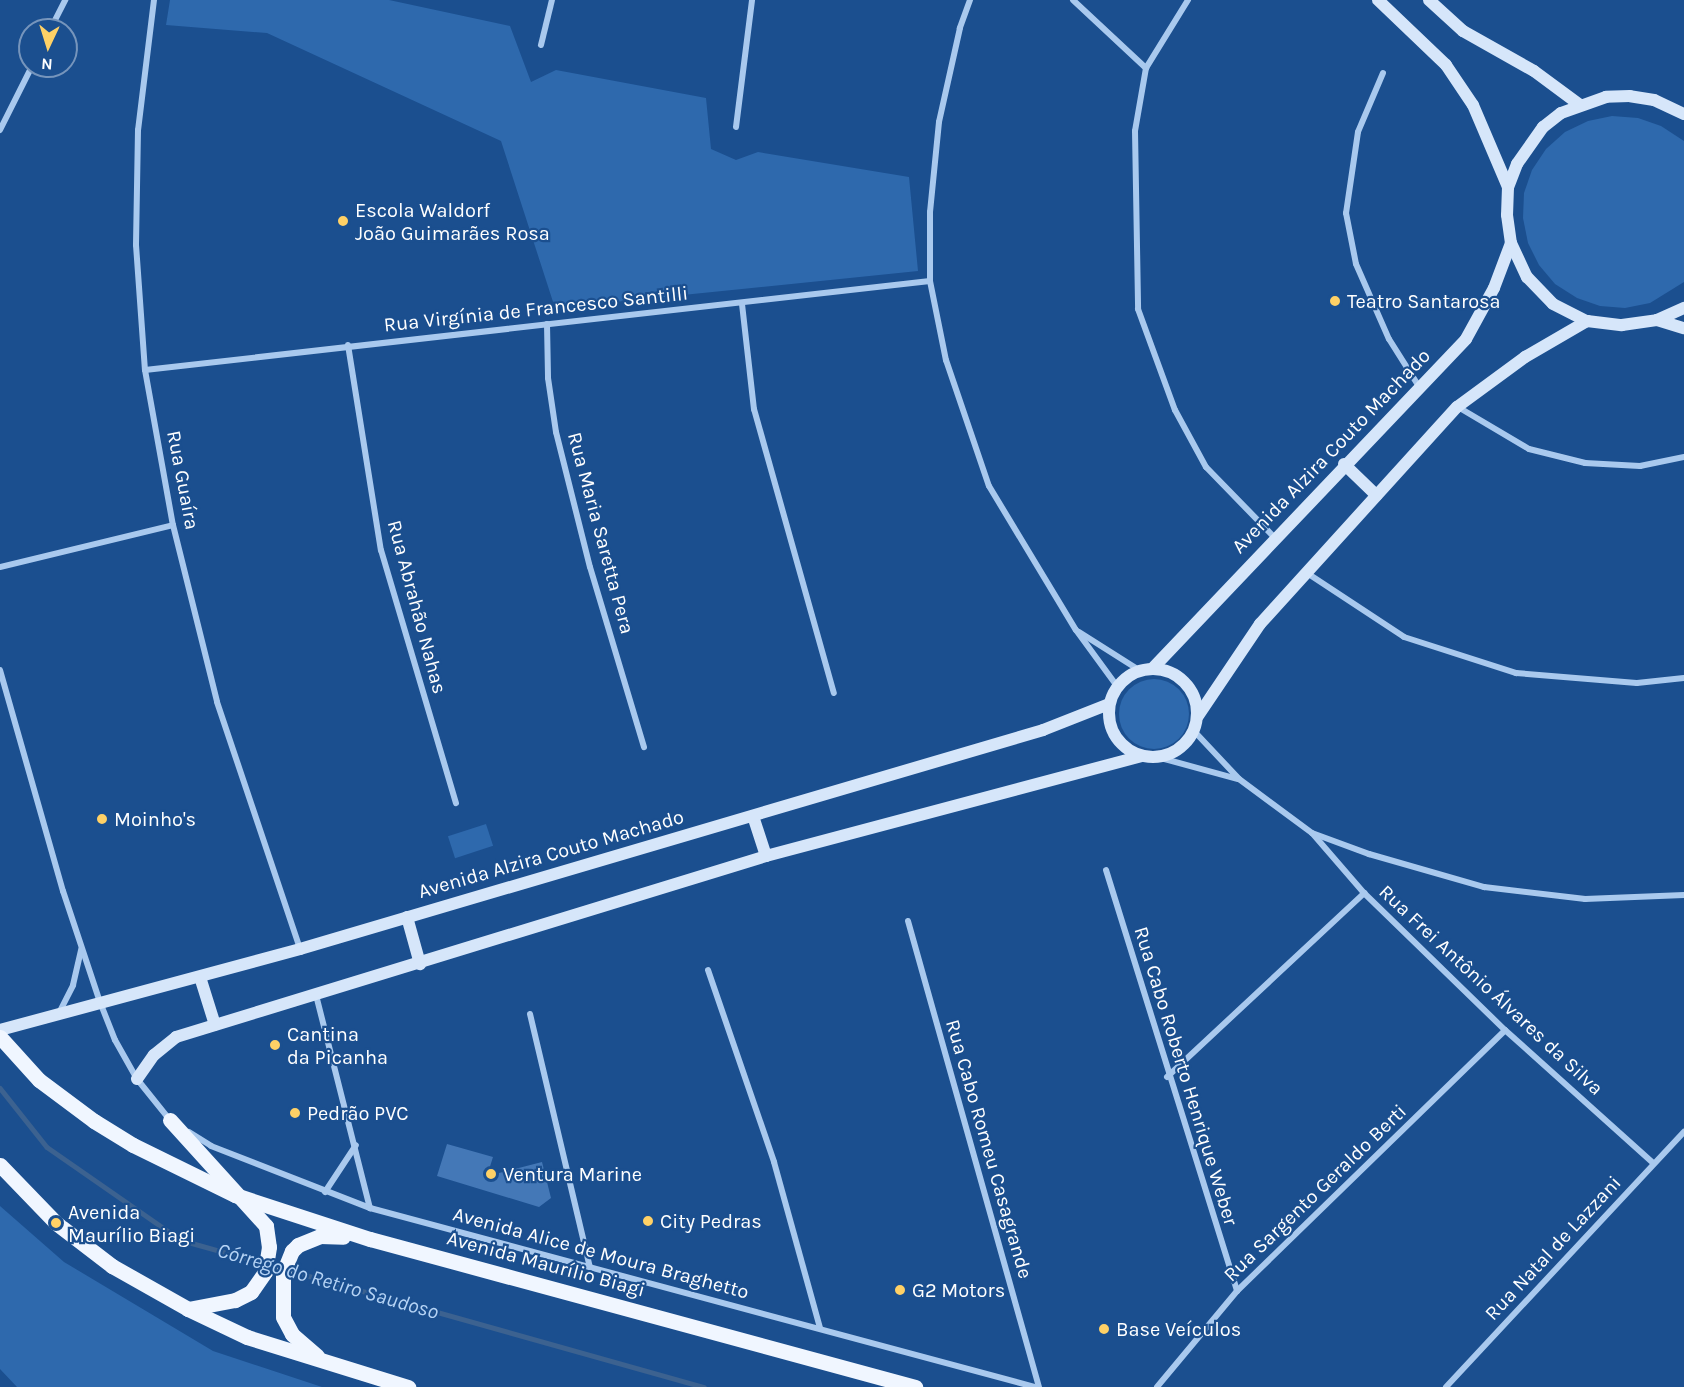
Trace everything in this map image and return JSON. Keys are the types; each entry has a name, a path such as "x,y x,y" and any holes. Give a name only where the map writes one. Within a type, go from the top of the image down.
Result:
{"main road":[{"name":"Avenida Maurílio Biagi","path":"0,1037 39,1080 94,1120 133,1145 235,1196 370,1239 915,1387"},
{"path":"170,1120 235,1196 266,1226 269,1247 265,1272 251,1292 235,1300 188,1309"},
{"path":"0,1164 56,1223 112,1266 188,1309 248,1337 332,1366 408,1387"},
{"path":"332,1366 292,1334 283,1317 280,1298 283,1273 292,1251 320,1236 370,1239"}],"street":[{"path":"56,18 65,0"},
{"name":"Rua Guaíra","path":"154,0 138,130 136,245 146,370 174,525 217,702 300,949"},
{"path":"541,45 552,0"},
{"path":"736,127 752,0"},
{"path":"970,0 960,28 939,122 930,212 930,280 946,360 989,486 1076,630 1117,686"},
{"path":"1073,0 1146,68"},
{"path":"1188,0 1146,68 1135,131 1138,309 1175,410 1206,467 1275,538"},
{"path":"1378,0 1446,65 1473,105 1509,187"},
{"path":"1430,0 1463,31 1534,71 1581,105"},
{"path":"1383,74 1358,132 1346,213 1356,264 1389,339 1420,388"},
{"path":"0,130 26,78"},
{"path":"1684,114 1654,100 1630,96 1606,97 1581,105 1543,127 1517,164 1509,187 1507,215 1511,243 1527,277 1547,297 1587,321 1622,325 1657,320 1684,308"},
{"name":"Avenida Alzira Couto Machado","path":"1153,668 1344,464 1466,339 1494,288 1511,243"},
{"name":"Rua Virgínia de Francesco Santilli","path":"146,370 348,345 742,304 930,280"},
{"path":"742,304 754,409 834,693"},
{"path":"1657,320 1684,328"},
{"path":"1157,757 1179,749 1194,731 1198,716 1260,624 1457,407 1525,357 1587,321"},
{"name":"Rua Maria Saretta Pera","path":"547,324 548,378 556,432 590,567 644,747"},
{"name":"Rua Abrahão Nahas","path":"348,345 381,550 456,803"},
{"path":"1457,407 1529,449 1585,463 1640,466 1684,457"},
{"path":"1344,464 1376,495"},
{"path":"0,567 174,525"},
{"path":"1307,572 1404,637 1516,673 1637,683 1684,678"},
{"path":"1076,630 1138,670"},
{"path":"1141,756 1129,750 1112,730 1109,704 1117,686 1138,670 1153,668 1171,671 1186,682 1195,698 1198,716"},
{"path":"0,670 100,1002 115,1040 137,1079 170,1120"},
{"name":"Avenida Alzira Couto Machado","path":"0,1030 300,949 753,816 1044,730 1109,704"},
{"path":"1194,731 1239,780 1312,833 1484,887 1585,899 1684,895"},
{"path":"137,1079 164,1045 215,1025 766,856 1141,756 1157,757 1239,780"},
{"path":"753,816 766,856"},
{"name":"Rua Frei Antônio Álvares da Silva","path":"1312,833 1364,893 1505,1030 1653,1163"},
{"name":"Rua Cabo Roberto Henrique Weber","path":"1106,870 1167,1077 1237,1291"},
{"path":"1167,1077 1364,893"},
{"path":"407,916 420,964"},
{"name":"Rua Cabo Romeu Casagrande","path":"908,921 1037,1387"},
{"path":"58,1014 73,985 81,945"},
{"path":"708,970 774,1162 820,1328"},
{"path":"200,977 215,1025"},
{"path":"316,995 357,1144 370,1208"},
{"path":"530,1014 590,1267"},
{"name":"Rua Sargento Geraldo Berti","path":"1157,1387 1237,1291 1505,1030"},
{"name":"Avenida Alice de Moura Braghetto","path":"170,1120 211,1146 370,1208 1037,1387"},
{"name":"Rua Natal de Lazzani","path":"1446,1387 1684,1132"},
{"path":"325,1192 357,1144"}],"shaded area":[{"path":"170,0 389,0 510,26 531,82 556,70 706,98 711,149 736,160 758,152 909,177 918,271 555,308 501,141 267,33 166,25"},
{"path":"1612,116 1638,118 1661,126 1684,141 1684,282 1650,303 1625,308 1600,306 1577,298 1555,284 1539,265 1528,243 1523,218 1524,193 1532,170 1546,149 1565,132 1588,121"},
{"path":"1154,679 1167,682 1179,689 1186,701 1189,714 1186,727 1179,739 1167,746 1154,749 1141,746 1129,739 1122,727 1119,714 1122,701 1129,689 1141,682"},
{"path":"486,824 493,846 455,858 448,836"},
{"path":"0,1206 64,1262 213,1351 322,1387 17,1387 0,1369"}],"building":[{"name":"Ventura Marine","path":"447,1144 493,1157 487,1176 542,1162 551,1198 539,1207 437,1176"}],"waterway":[{"name":"Córrego do Retiro Saudoso","path":"0,1088 47,1147 181,1240 704,1387"}],"place":[{"name":"Escola Waldorf João Guimarães Rosa","path":"343,221"},
{"name":"Teatro Santarosa","path":"1335,301"},
{"name":"Moinho's","path":"102,819"},
{"name":"Cantina da Picanha","path":"275,1045"},
{"name":"Pedrão PVC","path":"295,1113"},
{"name":"Ventura Marine","path":"491,1174"},
{"name":"City Pedras","path":"648,1221"},
{"name":"Avenida Maurílio Biagi","path":"56,1223"},
{"name":"G2 Motors","path":"900,1290"},
{"name":"Base Veículos","path":"1104,1329"}]}
